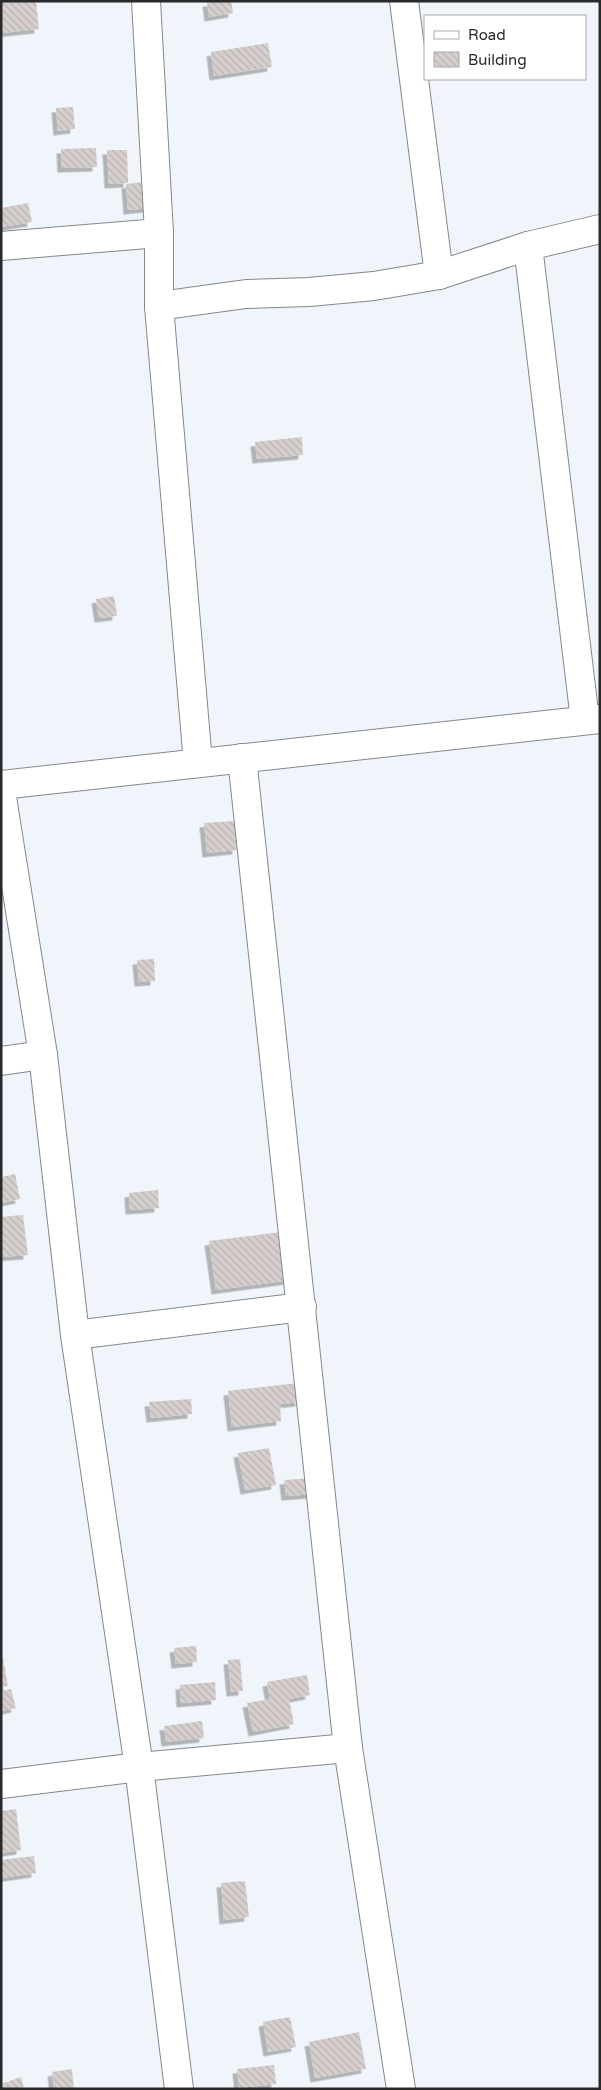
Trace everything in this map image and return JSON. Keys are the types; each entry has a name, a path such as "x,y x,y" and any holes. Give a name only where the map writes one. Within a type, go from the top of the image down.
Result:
{"street":[{"path":"146,1 159,233 159,306 198,763"},
{"path":"404,1 439,275"},
{"path":"159,306 246,294 309,292 374,286 439,275 528,246 600,229"},
{"path":"1,246 159,233"},
{"path":"1,784 592,719 528,246"},
{"path":"242,758 348,1748 401,2089"},
{"path":"1,791 43,1055 75,1335 139,1767 179,2089"},
{"path":"1,1061 43,1055"},
{"path":"75,1335 302,1307"},
{"path":"1,1784 139,1767 348,1748"}],"building":[{"path":"1,1 36,1 39,29 1,33"},
{"path":"231,1 233,13 209,17 207,2"},
{"path":"268,43 272,67 214,76 211,52"},
{"path":"73,107 75,129 58,131 56,108"},
{"path":"96,148 97,167 62,168 61,149"},
{"path":"107,150 127,150 128,183 109,184"},
{"path":"146,182 149,208 128,210 126,184"},
{"path":"28,203 32,222 1,227 1,208"},
{"path":"302,437 303,455 257,459 255,442"},
{"path":"114,596 117,616 99,618 96,599"},
{"path":"235,821 237,850 207,853 204,823"},
{"path":"154,959 155,981 139,982 137,960"},
{"path":"15,1174 20,1199 1,1203 1,1177"},
{"path":"158,1190 159,1208 130,1210 129,1193"},
{"path":"23,1215 28,1255 1,1257 1,1217"},
{"path":"281,1232 305,1278 216,1290 209,1241"},
{"path":"298,1383 300,1402 280,1404 281,1421 232,1427 228,1391"},
{"path":"191,1399 192,1414 151,1418 149,1402"},
{"path":"269,1448 276,1485 245,1490 238,1453"},
{"path":"314,1478 315,1494 286,1496 284,1480"},
{"path":"196,1646 197,1662 176,1664 174,1648"},
{"path":"1,1658 3,1658 8,1686 1,1687"},
{"path":"240,1659 243,1691 231,1692 228,1660"},
{"path":"307,1675 310,1695 289,1699 294,1724 253,1732 247,1703 270,1699 267,1682"},
{"path":"215,1682 216,1700 181,1703 180,1685"},
{"path":"11,1689 16,1708 1,1711 1,1691"},
{"path":"202,1721 204,1738 166,1742 164,1726"},
{"path":"16,1809 21,1850 1,1853 1,1811"},
{"path":"34,1856 36,1873 1,1878 1,1860"},
{"path":"245,1881 249,1917 224,1920 221,1883"},
{"path":"290,2017 296,2047 268,2052 263,2022"},
{"path":"359,2032 366,2069 315,2078 309,2042"},
{"path":"274,2065 276,2084 239,2088 237,2069"},
{"path":"72,2069 74,2089 54,2089 52,2072"},
{"path":"21,2077 24,2089 1,2089 1,2084"}]}
